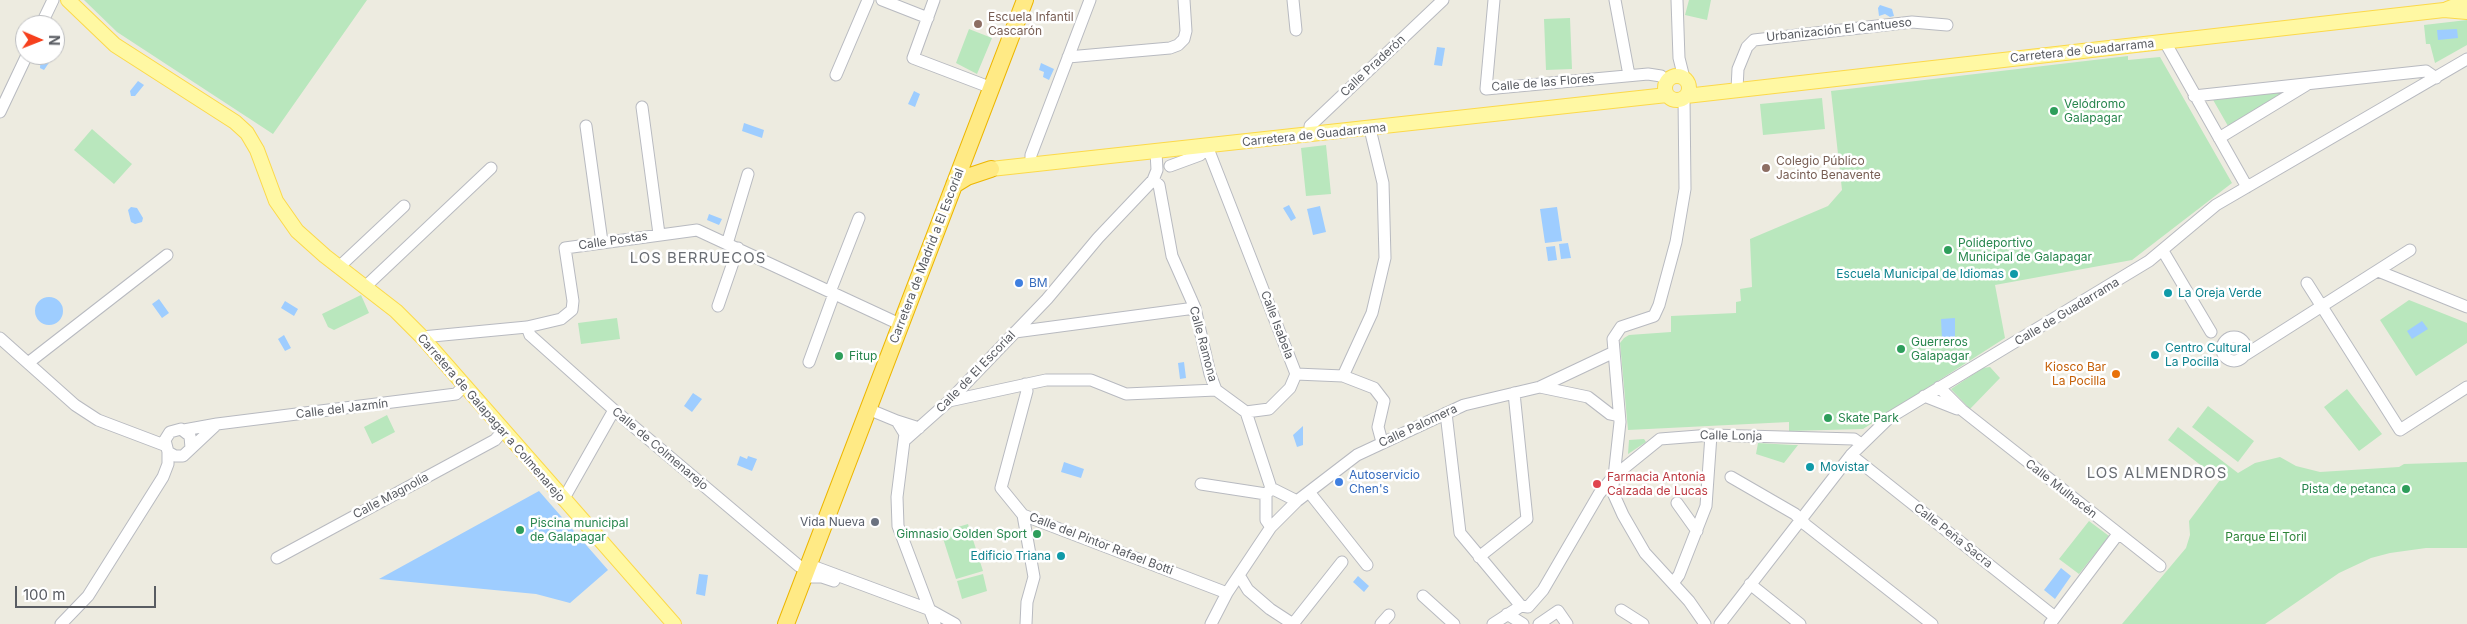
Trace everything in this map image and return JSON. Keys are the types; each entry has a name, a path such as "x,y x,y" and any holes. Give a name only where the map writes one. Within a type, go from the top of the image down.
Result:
{"highway":[{"name":"Carretera de Madrid a El Escorial","path":"786,624 804,568 893,321 1016,0"},
{"name":"Carretera de Madrid a El Escorial","path":"776,624 804,568 868,409 1025,0"},
{"path":"966,152 973,162 991,169"},
{"path":"954,185 967,177 991,169"}],"main road":[{"name":"Carretera de Galapagar a Colmenarejo","path":"68,0 115,45 235,122 247,133 257,150 276,202 286,217 304,237 396,311 422,337 563,500 674,624"},
{"name":"Carretera de Guadarrama","path":"2444,10 2467,1"},
{"name":"Carretera de Guadarrama","path":"991,169 1638,99 1677,88 1737,89 2444,10 2467,12"}],"street":[{"path":"46,15 53,0"},
{"path":"836,76 868,0"},
{"path":"882,0 928,18"},
{"path":"934,0 913,58 984,85"},
{"path":"1031,165 1031,155 1090,0"},
{"path":"1068,57 1170,48 1178,45 1184,39 1186,30 1184,0"},
{"path":"1293,0 1296,30"},
{"name":"Calle Praderón","path":"1311,135 1310,126 1443,0"},
{"name":"Calle de las Flores","path":"1494,0 1486,89 1629,75 1657,75 1677,88"},
{"path":"1615,0 1629,75"},
{"path":"1677,0 1679,58 1677,88 1684,118 1685,189 1676,242 1659,306 1651,318 1619,328 1613,339 1612,353 1619,416 1614,495 1624,518 1646,553 1689,601 1705,624"},
{"name":"Urbanización El Cantueso","path":"1737,89 1738,69 1747,47 1754,40 1912,22 1947,25"},
{"path":"2165,42 2247,188"},
{"name":"Calle de Guadarrama","path":"1720,624 1851,455 1889,418 2074,308 2163,251 2216,205 2467,59"},
{"path":"0,112 22,65"},
{"path":"2194,96 2426,71 2436,78"},
{"path":"2219,138 2312,82"},
{"path":"642,107 659,234"},
{"path":"586,126 602,242"},
{"path":"1343,376 1372,313 1385,258 1383,183 1370,129"},
{"path":"1156,182 1170,166 1200,155 1207,146"},
{"name":"Calle Isabela","path":"1207,146 1296,374 1343,376 1374,388 1384,401 1378,427 1382,442"},
{"path":"1156,182 1162,151 1171,157 1170,166"},
{"path":"366,286 491,168"},
{"path":"727,244 748,174"},
{"name":"Calle Ramona","path":"1156,182 1172,256 1195,308 1210,374 1216,390 1246,412"},
{"name":"Calle de El Escorial","path":"904,441 949,401 1047,299 1116,218 1156,182"},
{"path":"339,267 404,206"},
{"path":"809,362 859,218"},
{"name":"Calle Postas","path":"422,337 527,327 561,319 572,310 573,300 565,248 697,230 893,321"},
{"path":"718,306 738,248"},
{"path":"2163,251 2226,359 2236,361 2246,351 2261,346 2410,250"},
{"path":"28,363 167,255"},
{"path":"2378,271 2467,307"},
{"path":"2307,283 2400,430 2467,387"},
{"path":"1015,332 1195,308"},
{"name":"Calle de Colmenarejo","path":"527,327 530,335 614,410 804,568 822,577 955,624"},
{"path":"2211,332 2227,338 2236,336 2244,342 2246,351"},
{"path":"0,338 75,405 98,420 136,433 166,448 175,456 187,452"},
{"path":"2221,349 2227,338"},
{"name":"Calle Palomera","path":"1309,492 1357,455 1382,442 1415,429 1446,412 1464,405 1540,387 1612,353"},
{"path":"1271,526 1266,520 1268,491 1256,438 1246,412 1269,409 1290,388 1296,374"},
{"path":"949,401 1046,380 1091,380 1126,394 1216,390"},
{"name":"Calle del Pintor Rafael Botti","path":"1024,384 1027,391 1001,488 1024,514 1227,593"},
{"name":"Calle del Jazmín","path":"184,430 217,424 456,394 464,386"},
{"name":"Calle Palomera","path":"1540,387 1588,397 1610,414 1619,416"},
{"name":"Calle Mulhacén","path":"1939,387 1962,410 2160,566"},
{"path":"1479,556 1527,519 1514,393"},
{"name":"Calle Mulhacén","path":"1924,396 1962,410"},
{"path":"868,409 919,428"},
{"path":"563,500 614,410"},
{"path":"1446,412 1460,533 1524,606 1523,624"},
{"path":"898,421 905,434 897,497 898,526 932,617"},
{"path":"163,477 217,424"},
{"path":"136,433 184,430 191,440 187,452"},
{"name":"Calle Magnolia","path":"277,558 495,440 503,431"},
{"path":"61,624 88,596 163,477 168,464 166,448 167,435 170,432"},
{"path":"1673,584 1679,575 1706,506 1711,435"},
{"name":"Calle Lonja","path":"1524,606 1543,590 1599,494 1614,477 1660,439 1711,435 1854,439 1861,444"},
{"name":"Calle Peña Sacra","path":"1851,455 2052,620"},
{"path":"1731,477 1796,514 1801,520 1932,624"},
{"path":"1201,484 1268,491 1298,501"},
{"path":"1211,624 1227,593 1271,526 1309,492 1366,565"},
{"path":"1677,503 1697,530"},
{"path":"1024,514 1034,577 1027,602 1026,624"},
{"path":"2052,620 2118,534"},
{"path":"1239,575 1248,590 1270,609 1293,624 1342,562"},
{"name":"Calle de Colmenarejo","path":"804,568 816,567 932,617"},
{"path":"1750,584 1800,624"},
{"path":"1423,596 1454,624"},
{"path":"1493,624 1524,606"},
{"path":"1621,610 1643,624"},
{"path":"1539,624 1558,611 1567,624"},
{"path":"1508,614 1523,624"}],"green space":[{"path":"84,0 367,0 273,134 117,32"},
{"path":"1689,0 1711,0 1707,20 1685,15"},
{"path":"1570,18 1572,69 1546,70 1544,19"},
{"path":"2467,20 2467,45 2435,63 2430,44 2426,44 2424,25"},
{"path":"969,29 992,38 977,74 956,63"},
{"name":"Polideportivo Municipal de Galapagar","path":"2128,56 2128,60 2160,57 2232,183 2132,260 1995,285 2005,338 1863,429 1789,431 1789,422 1628,430 1620,343 1624,338 1629,335 1671,332 1671,316 1736,313 1736,302 1741,301 1740,289 1752,287 1750,239 1828,206 1842,190 1831,91"},
{"path":"2284,90 2285,93 2228,126 2212,98"},
{"path":"1822,98 1825,129 1763,135 1760,104"},
{"path":"92,129 132,164 114,184 74,150"},
{"path":"1326,145 1331,194 1306,196 1301,148"},
{"path":"361,295 369,313 334,330 328,327 322,314"},
{"path":"2409,300 2467,323 2467,343 2416,376 2380,320"},
{"path":"617,318 620,339 581,344 578,323"},
{"path":"1990,367 2000,378 1970,409 1951,389 1983,368"},
{"path":"2347,389 2382,434 2359,451 2324,407"},
{"path":"2208,406 2254,441 2238,462 2192,427"},
{"path":"387,415 395,432 372,444 364,427"},
{"name":"Parque El Toril","path":"2178,427 2238,473 2255,463 2280,457 2296,466 2320,472 2399,467 2404,464 2467,462 2467,548 2426,548 2390,553 2371,558 2339,573 2265,624 2122,624 2186,548 2190,535 2189,521 2220,480 2168,440"},
{"path":"1644,439 1646,442 1628,454 1629,440"},
{"path":"1758,443 1798,445 1784,463 1756,454"},
{"path":"2089,521 2109,536 2079,574 2059,559"},
{"path":"968,524 983,571 956,579 941,532"},
{"path":"983,574 987,591 962,599 957,581"}],"water":[{"path":"1880,5 1892,9 1894,16 1890,17 1885,14 1879,16 1878,8"},
{"path":"2457,29 2458,38 2438,40 2437,30"},
{"path":"1437,47 1445,48 1442,66 1434,65"},
{"path":"1041,63 1054,69 1049,80 1043,77 1044,72 1039,70"},
{"path":"40,65 47,65 44,70 40,68"},
{"path":"138,81 144,85 135,96 131,96 130,91"},
{"path":"914,91 920,94 915,107 908,104"},
{"path":"744,123 764,130 762,138 742,131"},
{"path":"1289,205 1296,218 1291,221 1283,208"},
{"path":"1320,206 1326,232 1313,235 1307,209"},
{"path":"131,207 137,208 143,218 142,222 135,224 131,222 128,210"},
{"path":"1557,207 1562,241 1545,243 1540,209"},
{"path":"709,214 722,219 719,225 707,220"},
{"path":"1568,243 1571,258 1561,259 1559,244"},
{"path":"1555,246 1557,260 1548,261 1546,247"},
{"path":"49,297 59,301 63,311 59,321 49,325 39,321 35,311 39,301"},
{"path":"159,299 169,313 162,318 152,304"},
{"path":"285,301 298,309 294,316 281,308"},
{"path":"1955,318 1955,338 1942,339 1941,319"},
{"path":"2422,321 2428,329 2412,339 2407,331"},
{"path":"284,335 291,348 285,351 278,339"},
{"path":"1184,362 1186,378 1180,379 1178,363"},
{"path":"693,393 702,399 692,412 684,406"},
{"path":"1303,426 1303,445 1297,447 1293,435"},
{"path":"740,456 747,459 748,456 757,459 752,471 737,465"},
{"path":"1064,462 1084,469 1081,478 1061,472"},
{"name":"Piscina municipal de Galapagar","path":"539,491 608,570 570,603 536,594 379,579"},
{"path":"2061,568 2071,576 2055,599 2044,590"},
{"path":"699,574 708,575 705,596 696,594"},
{"path":"1358,576 1369,586 1364,592 1353,582"}],"place":[{"name":"Escuela Infantil Cascarón","path":"978,24"},
{"name":"Velódromo Galapagar","path":"2054,111"},
{"name":"Colegio Público Jacinto Benavente","path":"1766,168"},
{"name":"Polideportivo Municipal de Galapagar","path":"1948,250"},
{"name":"Escuela Municipal de Idiomas","path":"2014,274"},
{"name":"BM","path":"1019,283"},
{"name":"La Oreja Verde","path":"2168,293"},
{"name":"Guerreros Galapagar","path":"1901,349"},
{"name":"Centro Cultural La Pocilla","path":"2155,355"},
{"name":"Fitup","path":"839,356"},
{"name":"Kiosco Bar La Pocilla","path":"2116,374"},
{"name":"Skate Park","path":"1828,418"},
{"name":"Movistar","path":"1810,467"},
{"name":"Autoservicio Chen's","path":"1339,482"},
{"name":"Farmacia Antonia Calzada de Lucas","path":"1597,484"},
{"name":"Pista de petanca","path":"2406,489"},
{"name":"Vida Nueva","path":"875,522"},
{"name":"Piscina municipal de Galapagar","path":"520,530"},
{"name":"Gimnasio Golden Sport","path":"1037,534"},
{"name":"Edificio Triana","path":"1061,556"}],"district":[{"name":"LOS BERRUECOS","path":"698,258"},
{"name":"LOS ALMENDROS","path":"2157,473"}]}
